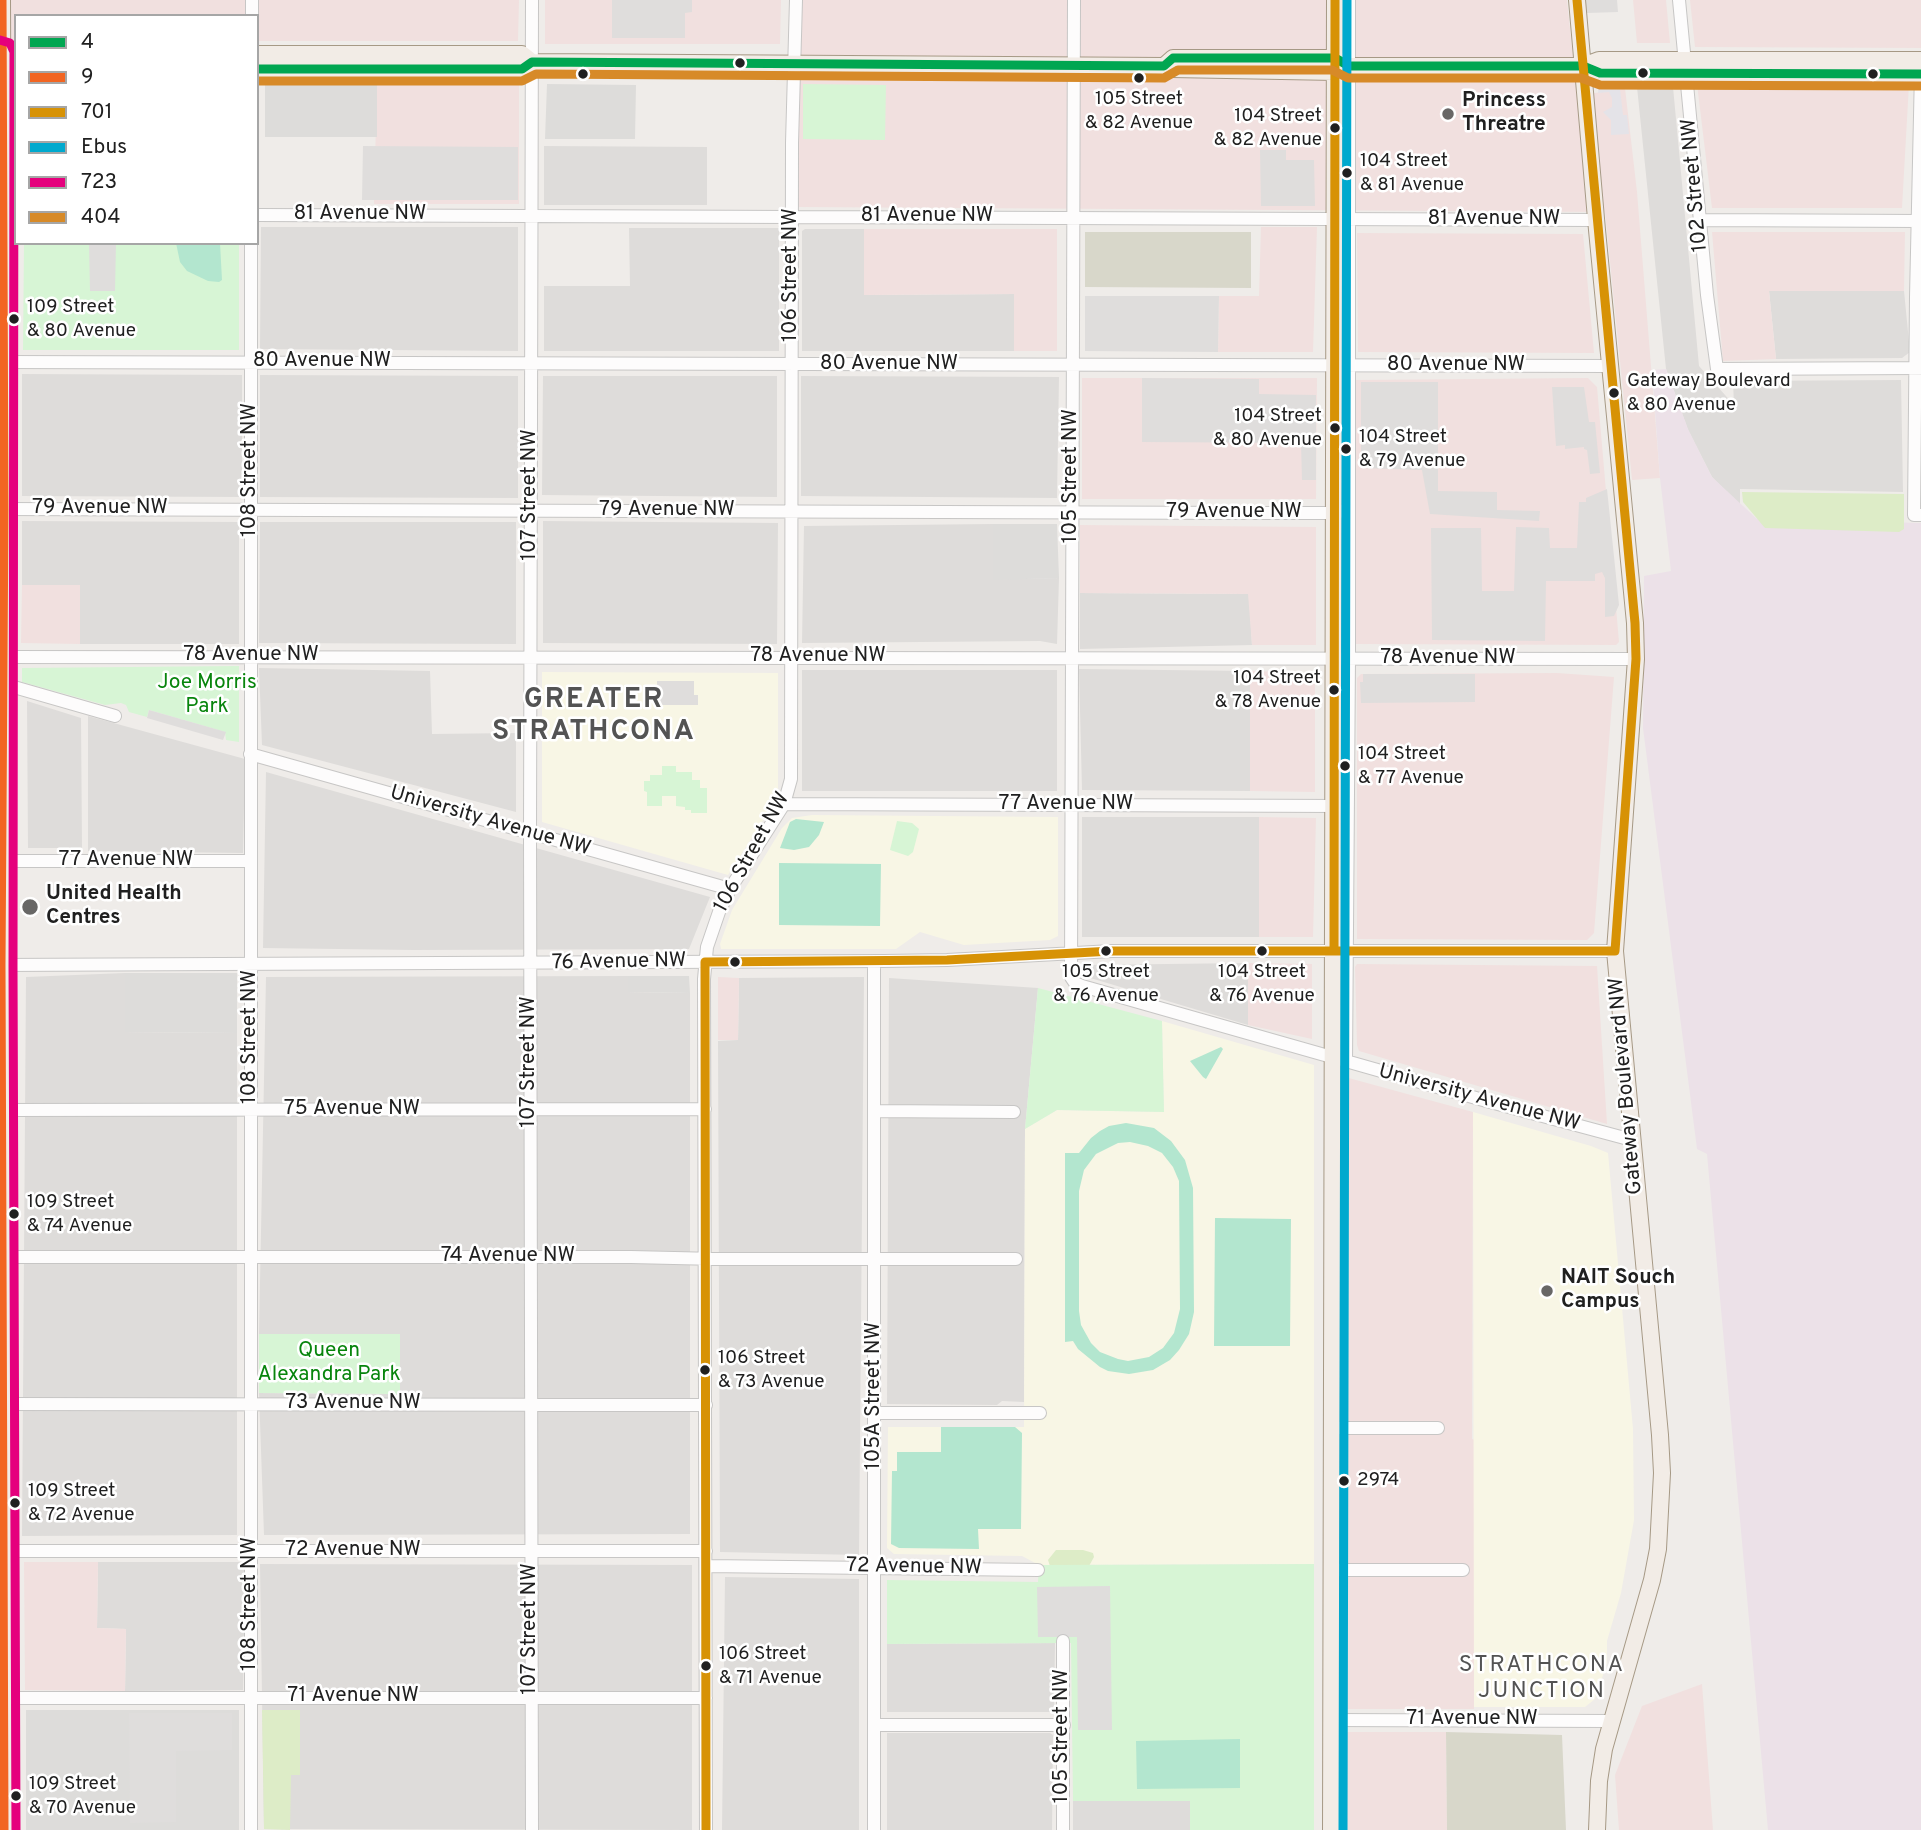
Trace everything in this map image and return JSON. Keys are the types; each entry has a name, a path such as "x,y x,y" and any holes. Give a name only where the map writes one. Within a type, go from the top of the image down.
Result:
{"main road":[{"path":"2,0 6,61 1,657 4,1830"},
{"path":"1331,1830 1332,1428 1341,950 1342,659 1342,219 1340,65 1335,0"},
{"name":"Gateway Boulevard NW","path":"1577,0 1635,623 1636,659 1615,951 1660,1435 1661,1511 1652,1580 1611,1721 1600,1781 1597,1830"},
{"path":"259,54 522,54 531,62"},
{"path":"259,69 522,69 531,62 1164,66 1173,58 1340,65 1583,66 1599,60 1685,66 1921,73"},
{"path":"1685,66 1921,60"}],"street":[{"name":"107 Street NW","path":"531,1830 532,0"},
{"name":"106 Street NW","path":"706,1830 705,962 710,935 730,889 784,804 791,779 791,217 796,0"},
{"name":"105 Street NW","path":"1070,952 1074,0"},
{"path":"1340,65 1349,0"},
{"name":"102 Street NW","path":"1679,0 1699,220 1717,369 1918,368"},
{"path":"1918,515 1921,73"},
{"name":"81 Avenue NW","path":"259,215 1596,220"},
{"path":"1699,220 1919,221"},
{"name":"108 Street NW","path":"251,245 251,1830"},
{"name":"80 Avenue NW","path":"2,362 1610,366"},
{"name":"79 Avenue NW","path":"2,509 1341,511"},
{"name":"78 Avenue NW","path":"1,657 1636,659"},
{"path":"1,683 115,716"},
{"name":"University Avenue NW","path":"250,754 730,889"},
{"name":"77 Avenue NW","path":"784,804 1341,806"},
{"name":"77 Avenue NW","path":"1,861 250,861"},
{"name":"76 Avenue NW","path":"1,965 874,961 947,960 1070,952 1615,951"},
{"name":"University Avenue NW","path":"1070,952 1070,975 1078,985 1632,1140"},
{"name":"105A Street NW","path":"874,961 874,1830"},
{"name":"75 Avenue NW","path":"1,1110 705,1109"},
{"path":"874,1111 1014,1112"},
{"name":"74 Avenue NW","path":"1,1257 1016,1259"},
{"name":"73 Avenue NW","path":"1,1404 706,1405"},
{"path":"875,1413 1040,1413"},
{"path":"1332,1428 1438,1428"},
{"name":"72 Avenue NW","path":"2,1551 706,1551"},
{"name":"72 Avenue NW","path":"706,1566 1038,1570"},
{"path":"1332,1570 1463,1570"},
{"name":"105 Street NW","path":"1063,1641 1063,1830"},
{"name":"71 Avenue NW","path":"2,1698 706,1698"},
{"name":"71 Avenue NW","path":"1332,1720 1611,1721"},
{"path":"874,1725 1063,1725"}],"shaded area":[{"path":"0,0 519,0 518,41 259,41 259,14 14,14 14,41 0,41"},
{"path":"545,0 781,0 780,44 545,44"},
{"path":"612,0 692,0 692,12 685,13 685,38 612,38"},
{"path":"801,0 1567,0 1577,96 1625,88 1637,192 1660,478 1632,480 1605,212 798,207"},
{"path":"1585,0 1617,0 1618,12 1587,13"},
{"path":"1633,0 1666,0 1670,43 1637,43"},
{"path":"1690,0 1921,0 1921,48 1695,47"},
{"path":"1604,80 1624,82 1624,88 1620,89 1623,115 1627,115 1629,134 1611,135 1611,120 1603,112 1612,107 1612,98 1609,92 1598,93 1599,85"},
{"path":"519,81 519,204 374,204 377,82"},
{"path":"377,82 377,137 265,137 265,83"},
{"path":"547,84 636,85 635,139 545,139"},
{"path":"1697,84 1909,84 1902,208 1712,208"},
{"path":"1637,87 1673,87 1699,366 1734,405 1733,381 1901,380 1903,492 1740,489 1740,504 1764,532 1712,477 1688,430 1666,369"},
{"path":"363,146 518,147 518,200 362,200"},
{"path":"544,146 707,147 707,205 544,205"},
{"path":"1260,150 1286,150 1286,160 1314,160 1315,206 1261,206"},
{"path":"261,227 518,227 518,351 260,349"},
{"path":"1261,227 1317,227 1313,352 1218,352 1219,296 1259,296"},
{"path":"629,228 779,228 779,351 544,351 544,286 630,286"},
{"path":"864,229 865,295 1014,294 1014,351 802,351 802,231"},
{"path":"864,229 1057,229 1057,351 1014,351 1014,294 864,295"},
{"path":"1085,232 1251,232 1251,288 1085,287"},
{"path":"1712,232 1905,232 1904,291 1769,291 1776,359 1723,361"},
{"path":"1357,233 1583,234 1594,353 1358,352"},
{"path":"89,245 116,245 115,291 90,291"},
{"path":"1769,291 1904,291 1910,352 1902,358 1776,359"},
{"path":"1085,296 1219,296 1218,352 1085,351"},
{"path":"1666,369 1688,429 1712,477 1757,519 1921,523 1921,1830 1768,1830 1707,1154 1697,1149 1643,728 1644,576 1671,571 1660,478 1652,370"},
{"path":"22,374 242,375 242,497 22,496"},
{"path":"260,375 518,376 518,498 260,497"},
{"path":"543,376 777,376 777,497 542,495"},
{"path":"801,376 1059,377 1057,498 801,496"},
{"path":"1082,378 1317,378 1316,499 1082,499"},
{"path":"1142,378 1259,379 1259,394 1316,395 1316,480 1302,480 1301,443 1142,442"},
{"path":"1588,378 1597,387 1619,642 1616,645 1355,644 1355,380"},
{"path":"1361,382 1438,382 1438,491 1497,492 1497,510 1540,511 1539,521 1430,514 1422,470 1361,468"},
{"path":"1552,387 1584,387 1589,422 1595,422 1600,473 1590,474 1587,450 1584,447 1565,449 1565,445 1556,446"},
{"path":"1607,489 1619,605 1614,616 1605,617 1605,578 1602,572 1595,574 1595,581 1546,581 1545,641 1432,640 1431,528 1481,528 1482,591 1514,591 1516,527 1549,528 1550,548 1577,548 1579,502 1586,502 1586,498"},
{"path":"22,521 239,522 239,644 80,644 80,585 22,585"},
{"path":"543,521 778,523 777,644 543,643"},
{"path":"260,522 516,522 516,644 259,643"},
{"path":"993,524 994,579 1059,578 1057,644 1040,641 802,643 804,526"},
{"path":"993,524 1057,524 1059,578 993,580"},
{"path":"1080,525 1316,527 1316,645 1252,645 1248,594 1080,593"},
{"path":"22,585 80,585 80,644 21,643"},
{"path":"1080,593 1249,594 1252,645 1080,649"},
{"path":"259,668 430,671 432,734 516,733 516,812 262,745"},
{"path":"1079,669 1250,671 1250,791 1082,790"},
{"path":"802,670 1057,670 1057,791 802,791"},
{"path":"1250,671 1315,673 1315,792 1250,791"},
{"path":"542,672 778,673 778,797 728,875 542,822"},
{"path":"1557,673 1614,677 1594,933 1587,940 1357,939 1357,678 1361,674"},
{"path":"1363,674 1475,674 1475,702 1361,703 1360,682 1363,682"},
{"path":"657,681 694,681 694,695 698,695 698,705 657,705"},
{"path":"27,701 81,718 82,848 28,848"},
{"path":"149,710 226,732 223,740 147,718"},
{"path":"88,716 245,759 243,853 88,851"},
{"path":"266,772 710,897 689,949 263,948"},
{"path":"812,815 1058,817 1058,936 1050,940 964,945 920,932 896,949 721,949 720,944 732,910 782,828 792,818"},
{"path":"1082,817 1259,817 1259,937 1082,937"},
{"path":"1259,817 1316,818 1313,937 1259,937"},
{"path":"1248,963 1248,1025 1087,977 1087,965"},
{"path":"1248,963 1312,964 1312,1039 1248,1025"},
{"path":"1357,964 1597,966 1607,1124 1359,1051"},
{"path":"125,973 125,1032 237,1033 237,1535 22,1536 26,977"},
{"path":"125,973 237,973 237,1033 125,1032"},
{"path":"628,976 628,992 690,993 690,1534 264,1535 259,1393 399,1394 399,1334 259,1334 266,977"},
{"path":"628,976 689,976 690,993 628,992"},
{"path":"718,977 739,978 738,1040 718,1040"},
{"path":"864,977 859,1555 720,1552 718,1041 738,1040 739,978"},
{"path":"889,978 1038,988 1025,1129 1024,1402 1002,1401 997,1405 887,1404"},
{"path":"1162,1021 1314,1065 1314,1564 1039,1565 1022,1556 894,1554 887,1548 888,1427 1024,1427 1025,1129 1057,1110 1164,1112"},
{"path":"1345,1077 1473,1112 1472,1439 1476,1440 1474,1709 1346,1709"},
{"name":"NAIT Souch Campus","path":"1473,1112 1608,1153 1633,1429 1634,1520 1621,1593 1607,1641 1607,1663 1595,1699 1585,1707 1474,1707"},
{"path":"24,1562 98,1562 97,1628 126,1629 125,1691 25,1690"},
{"path":"98,1562 245,1562 243,1690 125,1691 126,1629 97,1628"},
{"path":"260,1564 692,1565 692,1830 264,1829"},
{"path":"725,1577 859,1579 859,1830 722,1830"},
{"path":"1110,1586 1112,1730 1078,1730 1077,1637 1038,1637 1037,1587"},
{"path":"1055,1643 1054,1712 887,1712 887,1644"},
{"path":"1702,1684 1713,1830 1619,1830 1615,1775 1642,1706"},
{"path":"26,1710 239,1710 239,1830 26,1830"},
{"path":"129,1713 232,1713 232,1750 176,1751 176,1822 130,1823"},
{"path":"1344,1732 1446,1732 1447,1830 1343,1830"},
{"path":"1446,1732 1562,1735 1566,1830 1447,1830"},
{"path":"887,1733 1050,1733 1053,1735 1052,1830 887,1830"},
{"path":"1073,1801 1190,1801 1190,1830 1073,1830"}],"green space":[{"path":"803,84 886,85 885,140 803,139"},
{"path":"24,245 239,245 239,350 23,350"},
{"path":"176,245 220,245 222,280 208,281 187,271 180,262"},
{"path":"1742,492 1904,494 1904,529 1899,532 1765,528 1743,502"},
{"name":"Joe Morris Park","path":"239,666 239,742 226,740 225,732 149,710 147,717 129,712 126,705 121,703 105,705 22,682 22,668"},
{"path":"662,766 676,766 676,772 692,772 692,780 700,780 700,788 707,788 707,813 691,813 691,810 685,810 685,807 676,806 676,796 662,796 662,806 647,806 644,781 650,781 650,775 662,775"},
{"path":"796,819 824,822 819,835 809,847 794,850 780,848 790,822"},
{"path":"897,821 912,823 919,829 913,852 908,856 890,850"},
{"path":"779,863 881,864 880,926 779,925"},
{"path":"1038,988 1162,1021 1164,1112 1057,1110 1025,1129"},
{"path":"1221,1047 1223,1049 1206,1079 1190,1061"},
{"path":"1126,1123 1154,1128 1171,1141 1185,1160 1193,1188 1194,1312 1189,1334 1170,1360 1153,1370 1129,1374 1100,1367 1078,1349 1073,1341 1065,1342 1065,1153 1079,1153 1091,1138 1109,1126","holes":["1130,1142 1162,1153 1173,1167 1179,1181 1180,1309 1174,1333 1163,1348 1149,1357 1128,1361 1100,1352 1091,1343 1081,1325 1079,1191 1084,1170 1096,1154 1118,1143"]},
{"path":"1215,1218 1291,1219 1290,1346 1214,1346"},
{"name":"Queen Alexandra Park","path":"259,1334 400,1334 400,1394 259,1393"},
{"path":"941,1427 1015,1427 1022,1433 1021,1529 978,1529 979,1549 899,1548 891,1544 892,1471 897,1471 897,1452 941,1452"},
{"path":"1056,1550 1083,1550 1093,1553 1094,1557 1089,1566 1050,1566 1048,1560"},
{"path":"1314,1564 1314,1830 1190,1830 1190,1801 1073,1801 1071,1643 887,1644 887,1580 1038,1582 1039,1565"},
{"path":"262,1710 300,1710 300,1775 291,1775 290,1830 264,1829"},
{"path":"1240,1739 1240,1788 1137,1789 1136,1741"}],"transit line":[{"name":"9","path":"2,0 4,1830"},
{"name":"701","path":"1334,950 1335,0"},
{"name":"Ebus","path":"1343,1830 1347,0"},
{"name":"701","path":"705,962 947,960 1112,951 1615,951 1636,659 1635,623 1577,0"},
{"name":"723","path":"0,40 10,43 14,52 16,1830"},
{"name":"4","path":"259,69 522,69 532,62 1164,66 1173,58 1335,58 1349,66 1583,66 1600,73 1921,74"},
{"name":"404","path":"259,81 522,81 536,74 1164,78 1178,70 1332,70 1348,78 1581,78 1600,85 1921,86"},
{"name":"701","path":"705,962 706,1830"}],"place":[{"name":"105 Street & 82 Avenue","path":"1139,78"},
{"name":"Princess Threatre","path":"1448,114"},
{"name":"104 Street & 82 Avenue","path":"1335,128"},
{"name":"104 Street & 81 Avenue","path":"1347,173"},
{"name":"109 Street & 80 Avenue","path":"14,319"},
{"name":"Gateway Boulevard & 80 Avenue","path":"1614,393"},
{"name":"104 Street & 80 Avenue","path":"1335,428"},
{"name":"104 Street & 79 Avenue","path":"1346,449"},
{"name":"104 Street & 78 Avenue","path":"1334,690"},
{"name":"104 Street & 77 Avenue","path":"1345,766"},
{"name":"United Health Centres","path":"30,907"},
{"name":"105 Street & 76 Avenue","path":"1106,951"},
{"name":"104 Street & 76 Avenue","path":"1262,951"},
{"name":"109 Street & 74 Avenue","path":"14,1214"},
{"name":"NAIT Souch Campus","path":"1547,1291"},
{"name":"106 Street & 73 Avenue","path":"705,1370"},
{"name":"2974","path":"1344,1481"},
{"name":"109 Street & 72 Avenue","path":"15,1503"},
{"name":"106 Street & 71 Avenue","path":"706,1666"},
{"name":"109 Street & 70 Avenue","path":"16,1796"}],"district":[{"name":"GREATER STRATHCONA","path":"594,717"},
{"name":"STRATHCONA JUNCTION","path":"1542,1679"}]}
